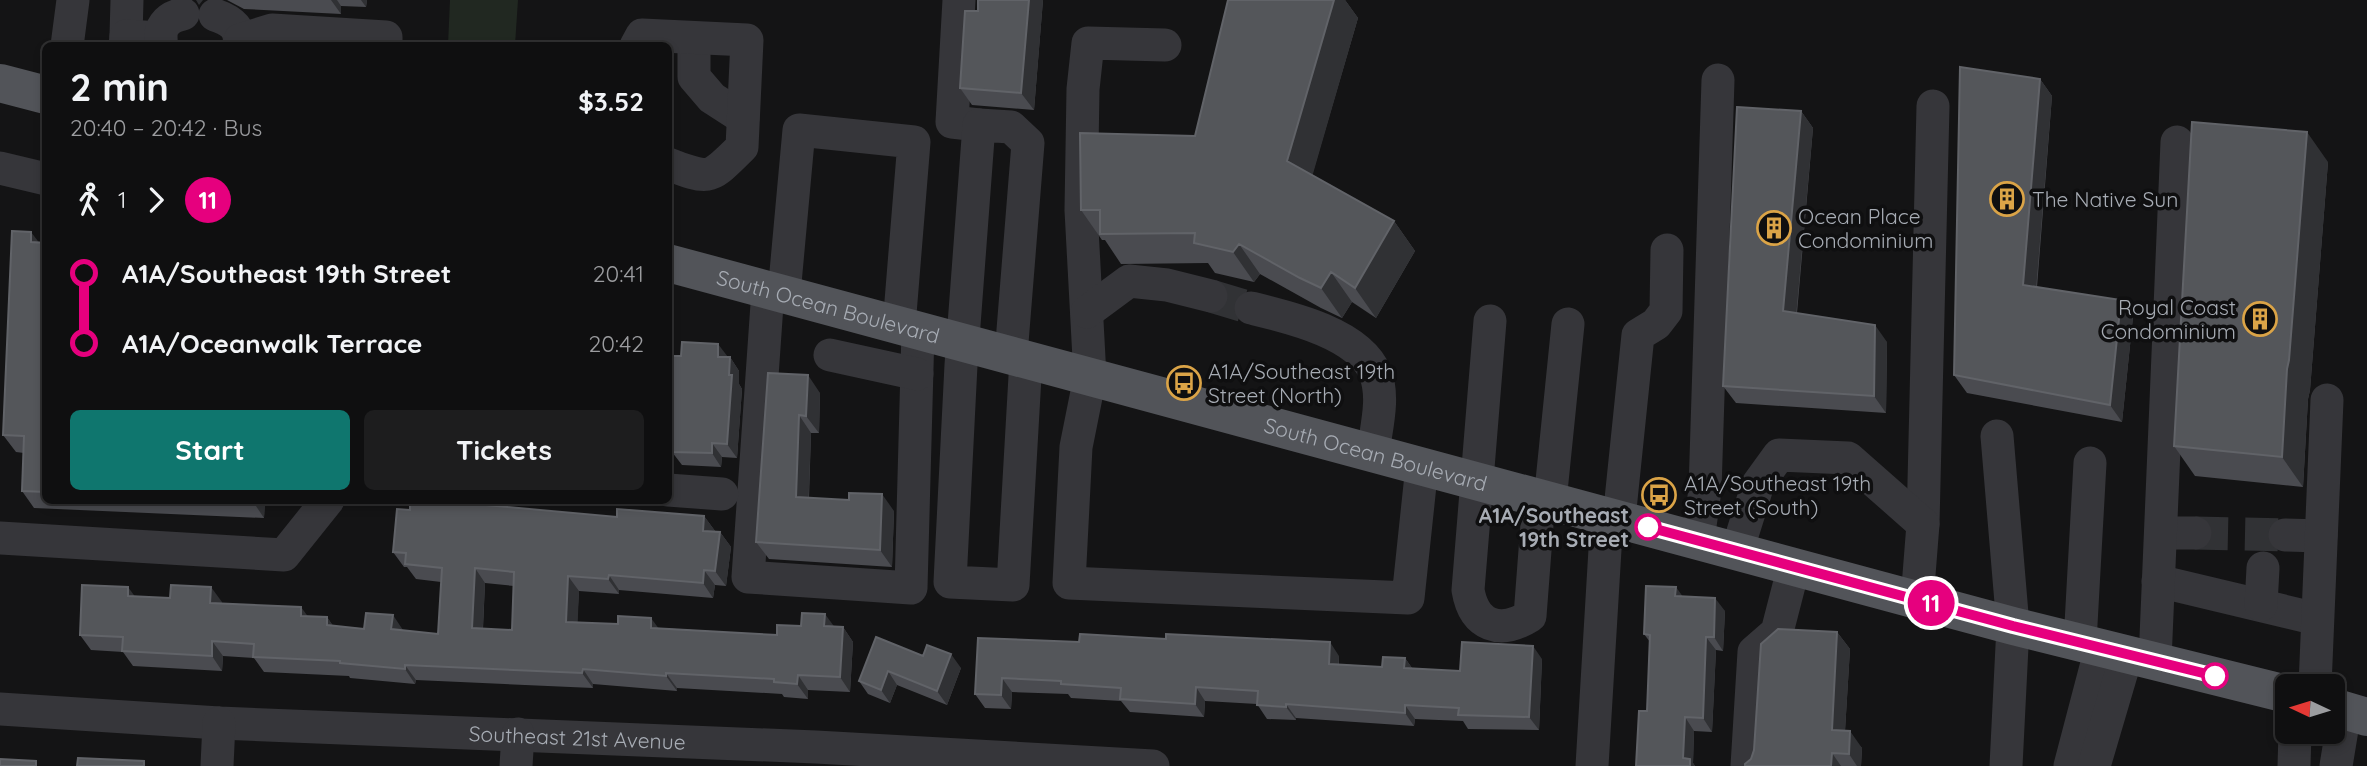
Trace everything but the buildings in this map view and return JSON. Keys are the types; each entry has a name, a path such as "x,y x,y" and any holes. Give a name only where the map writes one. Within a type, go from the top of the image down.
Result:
{"main road":[{"path":"1,91 42,95"},
{"name":"South Ocean Boulevard","path":"672,264 2013,626 2275,691"}],"street":[{"path":"68,42 73,0"},
{"path":"127,0 125,41 161,42 165,23 172,16 199,14 229,19 237,28 239,42"},
{"path":"959,0 952,122 1011,127 1028,144 1013,586 950,582 963,342 979,125"},
{"path":"242,42 272,30 386,37 386,42"},
{"path":"638,42 642,35 747,40 742,147 715,174 698,176 672,166"},
{"path":"694,38 694,77 712,97 743,118"},
{"path":"1165,45 1088,43 1083,89 1081,210 1090,377 1076,447 1069,583 1408,598 1422,466"},
{"path":"1698,540 1705,480 1718,80"},
{"path":"1917,600 1923,524 1933,106"},
{"path":"799,130 914,142 909,328 917,374 911,588 748,577 776,292 799,130"},
{"path":"2070,766 2116,651 2158,581 2177,142"},
{"path":"0,168 42,179"},
{"path":"1592,766 1613,517 1638,335 1656,324 1666,311 1667,250"},
{"path":"1087,312 1129,281 1167,285 1211,296"},
{"path":"1251,308 1311,323 1362,352 1375,373 1380,396 1373,453"},
{"path":"1490,321 1468,590 1471,605 1478,617 1491,624 1508,625 1518,624 1530,616 1568,324"},
{"path":"830,355 917,374"},
{"path":"2315,674 2327,400"},
{"path":"1997,436 2013,626 2006,766"},
{"path":"1737,551 1758,484 1779,455 1848,458 1923,524"},
{"path":"2090,463 2116,651 2094,766"},
{"path":"1705,480 1755,493"},
{"path":"672,491 722,494"},
{"path":"0,538 284,555 325,504"},
{"path":"2161,533 2194,533"},
{"path":"2286,535 2321,536"},
{"path":"1747,766 1754,652 1777,632 1794,566"},
{"path":"2261,606 2263,568"},
{"path":"2158,581 2317,619"},
{"name":"Southeast 21st Avenue","path":"0,709 219,723 517,750 1153,766"},
{"path":"2336,766 2348,712"},
{"path":"217,766 219,723"},
{"path":"2294,766 2295,744"}],"shaded area":[{"path":"450,0 518,0 515,42 448,42"}],"tunnel":[{"path":"1211,296 1251,308"},
{"path":"2195,533 2285,535"}],"bus line":[{"name":"11","path":"1648,527 2013,626 2215,676"}],"place":[{"name":"The Native Sun","path":"2007,199"},
{"name":"Ocean Place Condominium","path":"1774,228"},
{"name":"Royal Coast Condominium","path":"2260,319"},
{"name":"A1A/Southeast 19th Street (North)","path":"1184,383"},
{"name":"A1A/Southeast 19th Street (South)","path":"1659,495"},
{"name":"A1A/Southeast 19th Street","path":"1648,527"}]}
